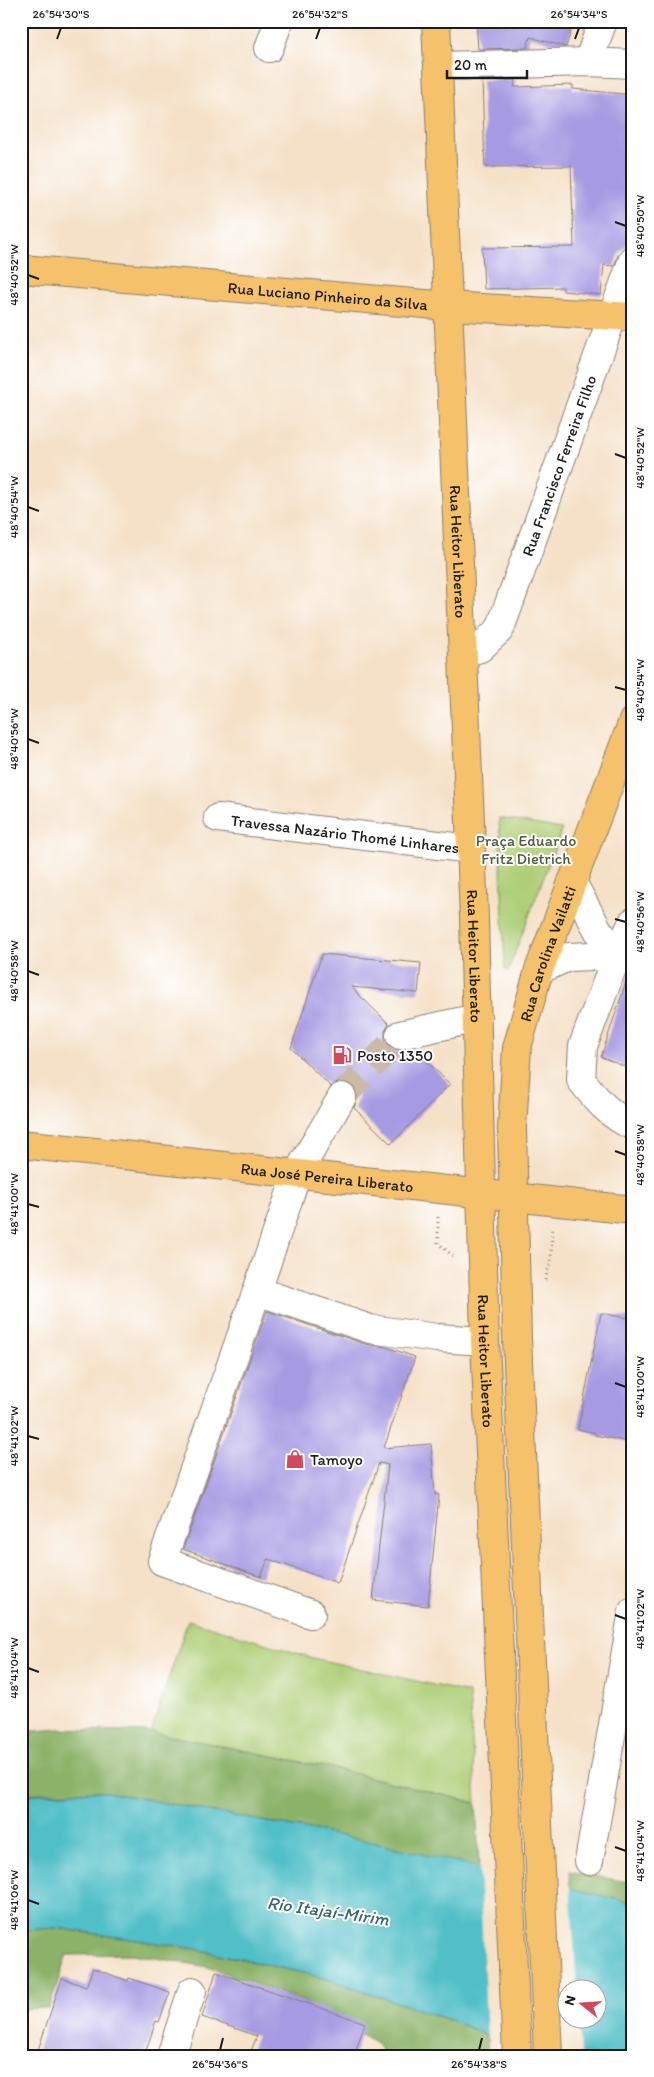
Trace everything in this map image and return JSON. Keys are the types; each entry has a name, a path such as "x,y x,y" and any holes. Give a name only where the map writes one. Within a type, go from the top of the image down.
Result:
{"main road":[{"name":"Rua Heitor Liberato","path":"436,21 478,1018 480,1194 485,1341 517,2056"},
{"name":"Rua Luciano Pinheiro da Silva","path":"21,269 448,306 623,316"},
{"name":"Rua Carolina Vailatti","path":"514,1198 512,1128 517,1048 539,970 633,721"},
{"name":"Rua José Pereira Liberato","path":"21,1144 633,1210"},
{"name":"Rua Heitor Liberato","path":"514,1198 517,1338 548,2056"}],"street":[{"path":"269,48 279,21"},
{"path":"588,62 603,21"},
{"path":"438,66 588,62 633,64"},
{"name":"Rua Francisco Ferreira Filho","path":"463,653 480,648 500,630 623,316 633,259"},
{"name":"Travessa Nazário Thomé Linhares","path":"218,818 471,849"},
{"path":"572,882 598,930 625,958"},
{"path":"633,922 625,958 583,1046 581,1080 599,1104 619,1120 633,1126"},
{"path":"539,970 568,957 625,958"},
{"path":"400,1035 478,1018"},
{"path":"311,1614 162,1561 297,1174 342,1097"},
{"path":"256,1291 370,1329 437,1338 485,1341"},
{"path":"589,1861 633,1611"},
{"path":"171,2056 192,1991"}],"path":[{"path":"439,1190 438,1243 458,1261"}],"green space":[{"name":"Praça Eduardo Fritz Dietrich","path":"499,818 562,829 508,971 505,969"},
{"path":"188,1620 313,1658 469,1693 476,1803 332,1768 151,1732"},
{"path":"59,1729 151,1732 332,1768 476,1803 479,1868 358,1839 101,1791 21,1794 21,1732"},
{"path":"569,1871 633,1883 633,1903 570,1889"},
{"path":"57,1928 197,1949 325,1978 456,2022 487,2036 488,2056 385,2056 377,2043 305,2002 208,1967 132,1954 67,1955 49,2008 21,2009 21,1930"}],"water":[{"name":"Rio Itajaí-Mirim","path":"101,1791 358,1839 633,1903 633,2056 597,2056 487,2036 456,2022 325,1978 197,1949 57,1928 21,1930 21,1795"}],"pier":[{"path":"479,1865 570,1886 576,1980 556,1980 556,2030 580,2030 581,2054 487,2039"}],"building":[{"path":"476,21 574,21 566,47 530,37 527,48 478,49"},
{"path":"482,80 516,80 514,87 573,85 573,89 633,95 633,228 627,245 619,253 614,266 604,265 601,295 563,291 563,287 484,289 482,248 574,247 571,166 485,167"},
{"path":"322,954 421,963 418,993 351,987 389,1024 385,1031 385,1038 389,1046 396,1050 413,1048 450,1084 391,1144 354,1108 358,1097 356,1090 350,1084 342,1081 331,1087 291,1048"},
{"path":"628,976 633,976 633,1070 601,1057"},
{"name":"Tamoyo","path":"267,1311 365,1344 386,1347 415,1357 384,1448 431,1444 435,1494 439,1495 428,1606 373,1600 388,1465 379,1463 338,1583 268,1559 261,1577 183,1549"},
{"path":"601,1313 633,1319 633,1443 595,1435 595,1433 578,1429"},
{"path":"93,1968 128,1981 129,1978 170,1992 159,2022 156,2021 144,2056 36,2056 62,1978 86,1987"},
{"path":"216,1972 365,2023 354,2056 249,2056 257,2036 202,2017"}],"tunnel":[{"path":"342,1097 400,1035"}],"place":[{"name":"Posto 1350","path":"342,1055"},
{"name":"Tamoyo","path":"295,1459"}]}
